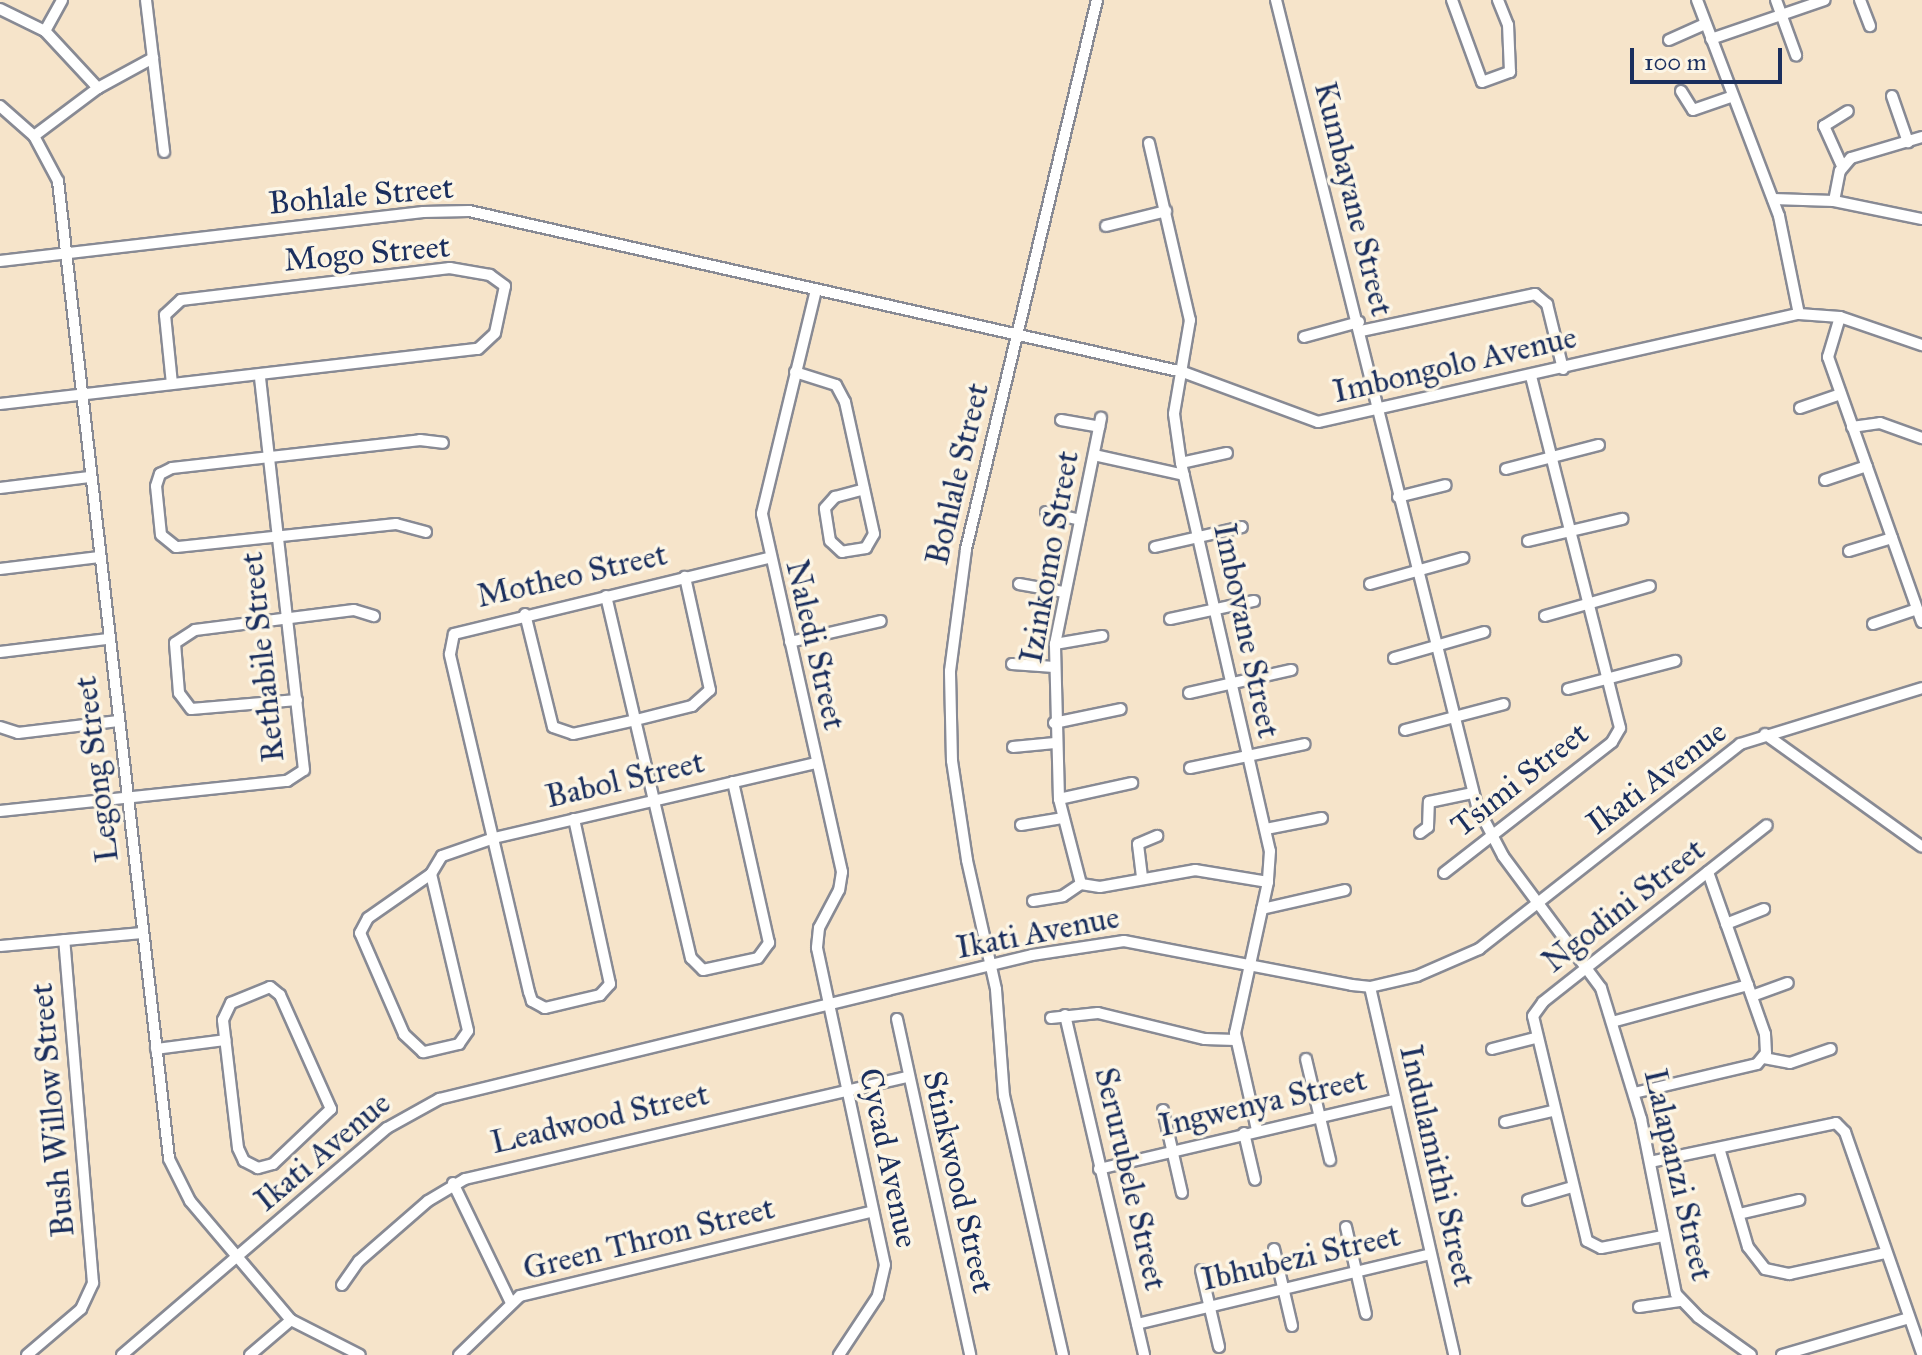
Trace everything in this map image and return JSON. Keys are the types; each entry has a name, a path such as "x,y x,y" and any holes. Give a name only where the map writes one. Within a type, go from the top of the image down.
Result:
{"street":[{"path":"45,31 62,0"},
{"path":"146,0 164,152"},
{"name":"Bohlale Street","path":"1063,1355 1004,1096 992,966 958,811 950,671 964,560 1097,0"},
{"path":"1452,0 1479,80 1510,74 1508,25 1498,0"},
{"path":"1697,0 1730,97 1773,199 1799,314"},
{"path":"1776,0 1796,55"},
{"path":"1711,39 1825,0"},
{"path":"1860,0 1870,26"},
{"name":"Kumbayane Street","path":"1280,1 1360,326 1376,411"},
{"path":"0,9 45,31 98,88"},
{"path":"1669,40 1705,24"},
{"path":"34,136 98,88 153,58"},
{"path":"1681,91 1693,110 1730,97"},
{"path":"1892,96 1908,142"},
{"name":"Legong Street","path":"0,106 34,136 56,172 126,800 172,1169 190,1201 237,1257"},
{"path":"1834,201 1842,166 1824,126 1848,111"},
{"path":"1842,166 1862,153 1922,137"},
{"name":"Imbovane Street","path":"1149,143 1190,320 1174,414 1181,463 1266,829 1268,882 1235,1040 1257,1130"},
{"path":"1773,199 1834,201 1922,219"},
{"name":"Bohlale Street","path":"0,261 423,212 469,211 816,290"},
{"path":"1106,226 1166,211"},
{"name":"Mogo Street","path":"0,404 482,348 495,333 505,286 490,275 450,268 181,300 165,315 172,384"},
{"name":"Imbongolo Avenue","path":"816,290 1183,372 1307,421 1376,411 1799,314 1840,317 1922,345"},
{"name":"Naledi Street","path":"816,290 763,503 769,558 842,872 817,937 829,1007"},
{"path":"1304,337 1535,294 1547,304 1563,369"},
{"path":"1840,317 1828,357 1922,622"},
{"path":"795,372 828,381 842,393 864,489 873,540 866,548 842,552 830,541 825,508 830,499 864,489"},
{"name":"Rethabile Street","path":"0,811 126,800 298,777 305,761 260,375"},
{"name":"Tsimi Street","path":"1444,873 1618,736 1620,720 1611,678 1531,376"},
{"path":"1800,408 1841,394"},
{"name":"Lalapanzi Street","path":"1376,411 1473,793 1490,835 1537,903 1589,969 1612,1022 1634,1093 1663,1236 1680,1301 1751,1355"},
{"name":"Izinkomo Street","path":"1061,420 1100,423 1064,592 1054,667 1059,799 1081,884"},
{"path":"1852,427 1880,423 1922,438"},
{"path":"426,532 396,524 184,547 169,545 160,529 156,486 166,470 420,440 443,443"},
{"path":"1506,469 1599,445"},
{"path":"1181,463 1227,453"},
{"path":"1094,455 1184,475"},
{"path":"1825,480 1867,466"},
{"path":"0,488 89,477"},
{"path":"1398,497 1446,485"},
{"path":"1046,512 1080,520"},
{"path":"1528,541 1622,519"},
{"path":"1155,547 1242,527"},
{"path":"1849,551 1892,538"},
{"path":"0,569 99,557"},
{"name":"Motheo Street","path":"494,838 450,645 454,634 465,627 769,558"},
{"path":"1370,584 1463,558"},
{"path":"525,614 553,727 573,734 636,720 692,706 710,690 685,577"},
{"path":"1019,584 1064,592"},
{"path":"1545,616 1650,586"},
{"path":"606,596 691,958 698,968 711,970 758,958 769,943 733,782"},
{"path":"1170,619 1254,601"},
{"path":"1873,624 1917,609"},
{"path":"297,700 197,711 185,705 179,693 174,650 182,634 354,610 374,616"},
{"path":"790,642 881,621"},
{"path":"1394,658 1484,632"},
{"path":"1055,644 1102,636"},
{"path":"0,652 108,639"},
{"name":"Tsimi Street","path":"1568,689 1675,661"},
{"path":"1012,664 1054,667"},
{"path":"1189,693 1291,670"},
{"name":"Ikati Avenue","path":"122,1355 377,1137 427,1104 992,966 1137,940 1370,987 1462,960 1725,754 1765,734 1922,688"},
{"path":"1405,730 1504,704"},
{"path":"1054,723 1121,709"},
{"path":"0,727 18,733 118,721"},
{"path":"1765,734 1922,847"},
{"path":"1013,747 1055,743"},
{"path":"1190,768 1305,744"},
{"name":"Babol Street","path":"431,874 447,852 494,838 816,763"},
{"path":"1059,799 1132,783"},
{"path":"1420,833 1428,827 1429,802 1473,793"},
{"path":"1021,825 1063,818"},
{"path":"1266,829 1322,818"},
{"path":"494,838 529,992 538,1006 553,1008 600,995 610,984 574,819"},
{"name":"Ngodini Street","path":"1663,1236 1607,1247 1591,1245 1572,1187 1535,1038 1537,1008 1767,825"},
{"path":"1142,877 1138,844 1157,836"},
{"path":"1033,901 1063,896 1081,884 1100,887 1142,877 1195,870 1268,882"},
{"path":"1708,872 1765,1034 1764,1058"},
{"path":"431,874 468,1031 459,1044 423,1052 407,1041 360,933 368,918 431,874"},
{"path":"1262,909 1345,890"},
{"path":"1726,924 1764,909"},
{"path":"0,946 142,933"},
{"name":"Bush Willow Street","path":"27,1355 87,1302 93,1275 64,940"},
{"path":"1752,996 1788,983"},
{"path":"1612,1022 1748,985"},
{"path":"270,987 280,995 328,1095 329,1115 269,1167 251,1166 240,1154 225,1040 227,1007 257,988 270,987"},
{"name":"Indulamithi Street","path":"1370,987 1393,1100 1454,1355"},
{"name":"Cycad Avenue","path":"829,1007 885,1275 839,1355"},
{"name":"Serurubele Street","path":"1065,1015 1144,1355"},
{"path":"1051,1018 1107,1015 1205,1039 1235,1040"},
{"name":"Stinkwood Street","path":"897,1019 907,1077 970,1355"},
{"path":"1492,1049 1535,1038"},
{"path":"156,1049 225,1040"},
{"path":"1634,1093 1746,1067 1764,1058 1790,1063 1831,1049"},
{"path":"1306,1059 1330,1160"},
{"name":"Leadwood Street","path":"342,1285 367,1254 453,1183 846,1087 907,1077"},
{"name":"Ingwenya Street","path":"1099,1169 1393,1100"},
{"path":"1163,1110 1182,1193"},
{"path":"1505,1122 1552,1111"},
{"path":"1650,1162 1836,1123 1845,1132 1922,1353"},
{"path":"1244,1133 1255,1180"},
{"path":"1719,1148 1752,1256 1773,1273 1799,1273 1885,1253"},
{"path":"453,1183 510,1301"},
{"path":"1528,1200 1572,1187"},
{"path":"1739,1214 1799,1200"},
{"name":"Green Thron Street","path":"459,1355 510,1301 873,1211"},
{"path":"1346,1227 1366,1314"},
{"path":"1274,1249 1292,1326"},
{"name":"Ibhubezi Street","path":"1137,1324 1430,1254"},
{"path":"237,1257 291,1320 360,1355"},
{"path":"1201,1270 1219,1347"},
{"path":"1639,1307 1680,1301"},
{"path":"1782,1355 1909,1318"},
{"path":"250,1355 291,1320"}]}
